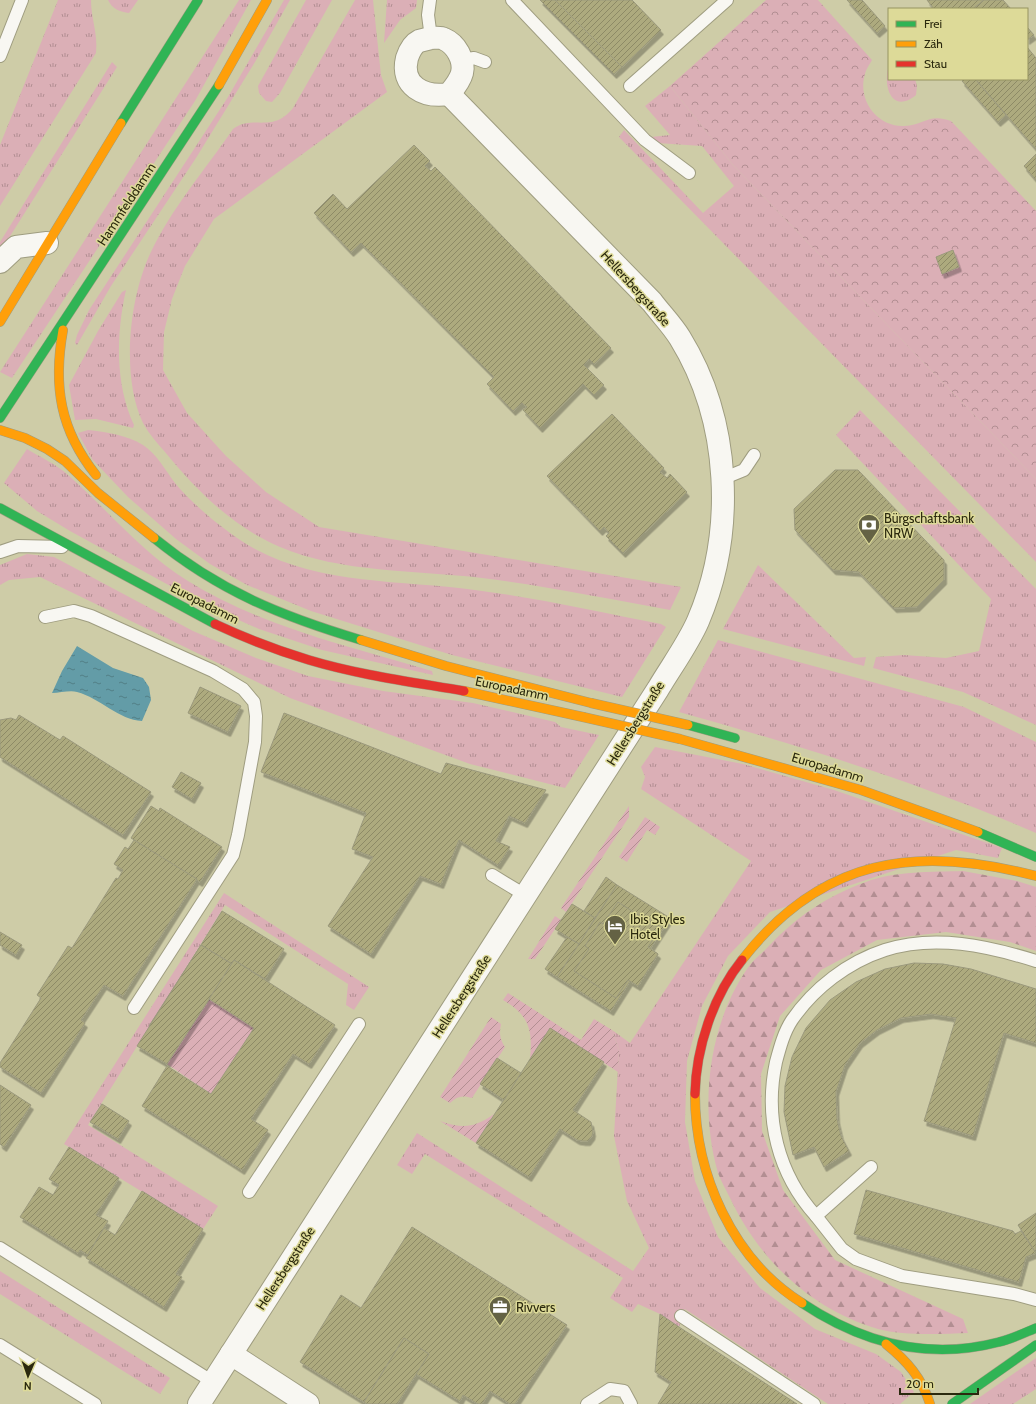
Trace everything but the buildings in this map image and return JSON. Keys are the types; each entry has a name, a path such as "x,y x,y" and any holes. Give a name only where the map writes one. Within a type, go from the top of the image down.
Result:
{"main road":[{"path":"0,322 47,243 198,0"},
{"name":"Hammfelddamm","path":"0,418 217,88 267,0"},
{"name":"Europadamm","path":"65,319 57,362 60,402 73,445 83,461 143,528"},
{"name":"Europadamm","path":"0,430 25,438 47,449 65,461 98,493 166,548 222,586 275,611 305,623 446,666 591,703 688,725 747,742"},
{"name":"Europadamm","path":"0,508 210,622 250,640 309,660 380,676 502,698 680,739 837,782 934,815 1036,857"},
{"path":"1036,876 1018,870 978,863 939,859 868,869 826,886 789,909 760,936 732,973 711,1015 699,1054 695,1094 698,1134 705,1170 717,1203 731,1231 749,1256 771,1280 797,1301 826,1319 886,1344 911,1348 940,1348 995,1343 1036,1328"},
{"path":"886,1344 906,1359 919,1376 930,1404"},
{"path":"952,1404 1036,1345"}],"street":[{"path":"431,38 444,39 456,48 462,60 462,73 457,85 448,94 437,96 425,94 408,80 405,66 409,52 418,42 431,38"},
{"name":"Hellersbergstraße","path":"199,1404 658,689 697,622 711,584 720,544 722,479 721,458 712,414 699,375 680,338 652,302 448,94"},
{"path":"0,262 16,247 47,243"},
{"path":"231,1354 308,1404"}],"lane":[{"path":"0,56 22,0"},
{"path":"430,0 428,15 431,38"},
{"path":"512,0 645,140 689,173"},
{"path":"630,86 727,0"},
{"path":"462,60 474,58 485,62"},
{"path":"722,479 744,470 754,455"},
{"path":"0,552 18,546 71,547"},
{"path":"45,617 74,612 91,616 213,671 243,688 254,702 256,716 254,742 238,835 233,855 134,1008"},
{"path":"492,875 525,895"},
{"path":"1036,961 1008,952 950,942 916,943 885,950 857,961 832,978 812,996 792,1020 780,1044 774,1073 772,1099 773,1128 788,1177 802,1201 842,1249 856,1259 902,1276 1014,1294 1036,1300"},
{"path":"249,1192 359,1024"},
{"path":"816,1216 871,1167"},
{"path":"0,1248 213,1382"},
{"path":"681,1316 814,1404"},
{"path":"0,1345 96,1404"},
{"path":"587,1404 610,1389 624,1391 631,1404"}],"green space":[{"path":"58,0 91,0 96,39 96,53 0,206 0,145"},
{"path":"108,0 138,0 129,13 117,10"},
{"path":"239,0 251,0 195,101 12,378 0,372"},
{"path":"284,0 290,0 255,62 196,158 111,286 77,345 75,343 77,335 89,310 228,97"},
{"path":"306,0 332,0 280,93 272,102 266,101 259,93 258,86"},
{"path":"355,0 373,0 381,75 387,92 214,219 185,266 172,299 164,332 163,370 187,413 226,456 266,492 319,527 681,587 670,610 506,581 457,575 379,569 328,562 280,547 247,529 217,507 177,466 153,438 143,423 136,404 132,384 130,338 137,293 143,272 158,237 178,205 233,129 248,123 278,120 285,116 293,108"},
{"path":"387,0 417,0 416,8 400,20 384,43"},
{"path":"766,0 818,0 872,60 867,68 863,84 867,102 871,110 878,117 885,122 904,126 937,118 951,121 1036,211 1036,479 733,165 670,86"},
{"path":"112,62 117,67 0,252 0,242"},
{"path":"888,69 888,80 915,80 917,86 916,95 901,102 895,100 888,89 887,73"},
{"path":"670,86 733,165 1036,479 1036,562 619,137 624,130 703,213 734,186 702,146 657,143 651,137 670,135 645,106"},
{"path":"126,290 120,324 119,359 123,393 134,425 133,428 96,419 75,420 69,385 98,331 122,292"},
{"path":"860,410 1036,589 1036,725 963,692 873,668 876,657 904,655 946,658 979,651 991,599 836,435"},
{"path":"88,430 123,436 143,445 157,458 175,483 191,501 212,519 245,543 281,561 307,569 335,575 475,590 522,597 661,624 666,627 622,697 452,655 311,611 247,585 210,564 176,539 128,497 92,459 78,433"},
{"path":"27,449 53,464 68,475 155,558 188,581 216,597 276,623 338,644 432,671 433,675 322,650 259,629 205,605 70,531 37,511 4,483"},
{"path":"27,554 54,557 193,631 256,658 308,676 383,691 473,703 555,722 561,727 599,735 565,788 470,764 290,698 40,577 9,580 0,585 0,565"},
{"path":"758,565 854,658 866,657 864,666 723,629"},
{"path":"718,640 964,707 1036,742 1036,833 948,798 860,766 679,712"},
{"path":"655,747 743,764 834,790 1002,848 998,858 956,850 770,912 728,956 702,1006 687,1061 685,1122 695,1181 718,1237 760,1288 815,1329 876,1354 901,1372 914,1392 900,1404 828,1404 685,1309 679,1327 660,1314 638,1304 632,1312 610,1298 623,1278 425,1154 412,1174 397,1165 417,1133 633,1271 649,1248 627,1201 614,1136 619,1050 612,1030 630,1043 751,861 641,789 645,777 641,767"},
{"path":"629,806 629,817 566,912 561,908"},
{"path":"645,817 660,827 655,835 647,830 627,862 619,857"},
{"path":"963,871 1017,881 1036,887 1036,951 1010,942 946,932 877,940 821,970 780,1016 761,1074 762,1131 783,1190 835,1260 963,1319 968,1333 899,1333 878,1329 831,1309 790,1280 772,1262 756,1242 742,1221 718,1173 712,1148 709,1121 711,1068 723,1016 734,991 747,969 777,938 800,918 824,901 837,894 877,878 901,874"},
{"path":"224,893 369,987 354,1010 346,1005 348,984 225,905 88,1125 218,1206 203,1229 64,1144"},
{"path":"555,916 561,920 535,959 528,959"},
{"path":"508,993 581,1040 594,1019 612,1030 619,1050 618,1072 550,1028 530,1059 530,1032 519,1011 503,1000"},
{"path":"209,999 254,1028 211,1094 167,1064"},
{"path":"491,1017 501,1024 500,1036 505,1047 472,1098 460,1097 450,1103 440,1097"},
{"path":"494,1114 476,1143 440,1121 448,1124 468,1126 487,1119"},
{"path":"0,1271 170,1378 160,1394 0,1294"},
{"path":"1036,1358 1036,1389 1013,1404 970,1404"}],"water":[{"path":"77,646 113,668 143,678 149,687 151,700 142,721 125,717 94,699 74,691 52,693 62,671"}],"traffic: fast":[{"path":"121,123 198,0"},
{"path":"0,418 219,85"},
{"path":"0,508 215,624"},
{"path":"154,538 178,557 203,573 252,600 304,621 361,640"},
{"path":"688,725 735,738"},
{"path":"978,832 1036,857"},
{"path":"802,1303 848,1329 896,1345 921,1349 946,1350 972,1347 1004,1341 1036,1328"},
{"path":"952,1404 1036,1345"}],"traffic: slow":[{"path":"219,85 267,0"},
{"path":"0,322 121,123"},
{"path":"63,330 59,370 62,407 74,441 96,475"},
{"path":"0,430 25,438 47,449 65,461 98,493 154,538"},
{"path":"361,640 446,666 591,703"},
{"path":"464,691 583,717"},
{"path":"591,703 688,725"},
{"path":"583,717 680,739"},
{"path":"680,739 861,790 978,832"},
{"path":"742,960 772,926 804,899 838,880 874,868 911,862 951,861 992,866 1036,876"},
{"path":"695,1094 697,1124 702,1154 710,1184 722,1212 737,1239 756,1263 777,1285 802,1303"},
{"path":"886,1344 901,1357 913,1371 923,1386 930,1404"}],"traffic: jam":[{"path":"215,624 273,648 328,665 386,678 464,691"},
{"path":"695,1094 699,1059 708,1023 723,990 742,960"}],"place":[{"name":"Bürgschaftsbank NRW","path":"869,544"},
{"name":"Ibis Styles Hotel","path":"615,946"},
{"name":"Rivvers","path":"500,1326"}]}
